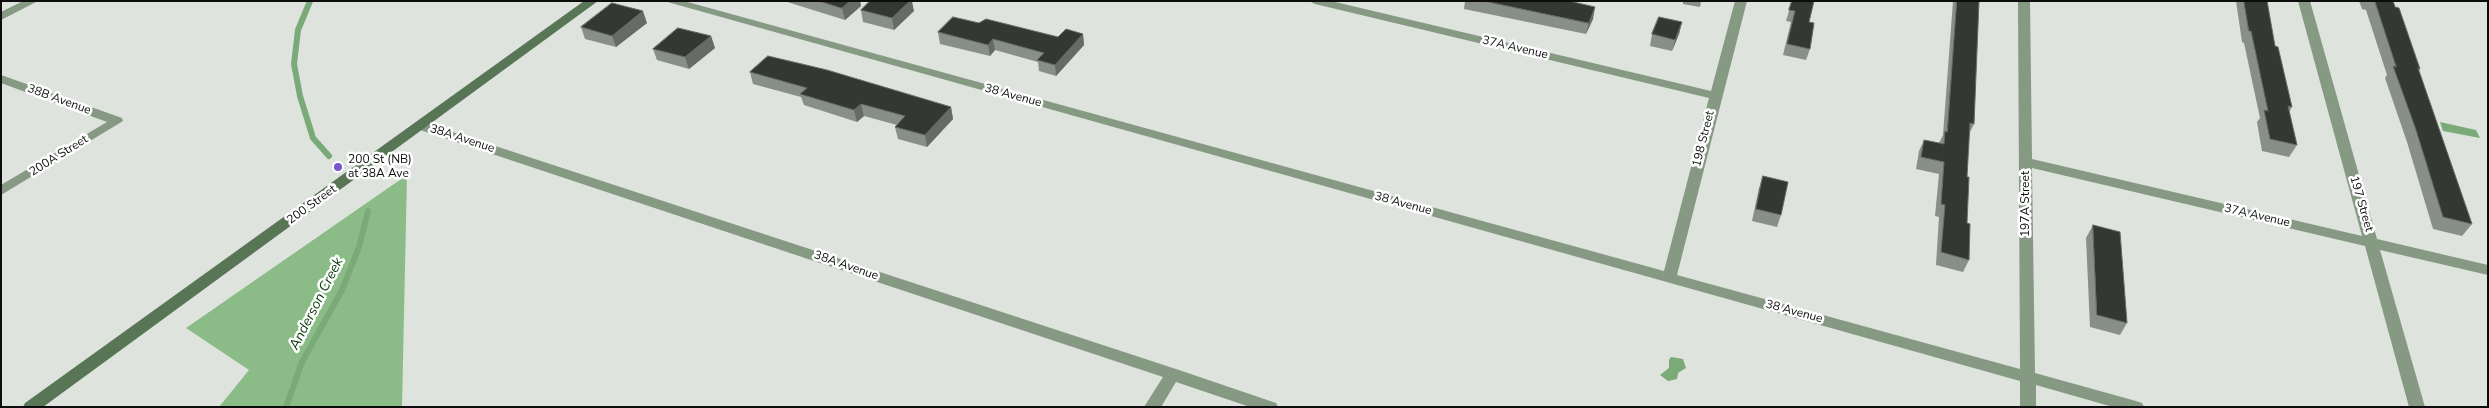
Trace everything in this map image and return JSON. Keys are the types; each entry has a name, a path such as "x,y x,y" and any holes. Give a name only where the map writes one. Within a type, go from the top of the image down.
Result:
{"main road":[{"name":"200 Street","path":"31,407 422,126 592,1"}],"street":[{"path":"1,17 32,1"},
{"name":"38 Avenue","path":"670,1 2136,407"},
{"name":"37A Avenue","path":"1315,1 1715,96"},
{"name":"198 Street","path":"1668,278 1741,1"},
{"name":"197A Street","path":"2024,1 2026,376 2028,407"},
{"name":"197 Street","path":"2304,1 2417,407"},
{"name":"38B Avenue","path":"1,79 117,120"},
{"name":"200A Street","path":"1,191 117,120"},
{"name":"38A Avenue","path":"422,126 1270,407"},
{"name":"37A Avenue","path":"2026,162 2488,270"},
{"path":"1152,407 1173,374"}],"shaded area":[{"path":"2440,122 2476,130 2480,138 2443,131"},
{"path":"407,175 402,407 219,407 249,370 186,328"},
{"path":"1671,357 1683,359 1686,368 1678,373 1677,379 1668,381 1660,375 1669,368"}],"building":[{"path":"819,1 850,1 842,8"},
{"path":"870,1 910,1 892,18 861,10"},
{"path":"1484,1 1569,1 1595,7 1589,23"},
{"path":"1792,1 1814,1 1809,22 1814,23 1810,49 1787,44 1795,11 1789,10"},
{"path":"1957,1 1979,1 1974,124 1970,123 1967,177 1969,177 1967,223 1970,224 1969,260 1941,252 1945,205 1941,204 1944,162 1921,157 1924,140 1944,144 1945,131 1947,132"},
{"path":"2244,1 2267,1 2275,46 2278,47 2292,107 2288,106 2297,145 2270,139 2264,110 2268,111 2251,31 2249,31"},
{"path":"2375,1 2393,1 2395,7 2399,8 2472,224 2443,217 2416,130 2393,66 2396,67"},
{"path":"612,3 643,11 612,36 581,27"},
{"path":"953,17 979,23 986,19 1058,37 1066,29 1083,34 1055,65 1037,60 1044,53 993,39 988,45 938,32"},
{"path":"1659,17 1682,22 1675,40 1652,34"},
{"path":"678,28 711,36 685,57 653,49"},
{"path":"768,56 827,70 951,107 925,135 895,127 905,116 861,104 854,110 800,94 807,88 750,72"},
{"path":"1763,176 1788,182 1781,215 1756,209"},
{"path":"2093,225 2120,232 2127,323 2097,315"}],"waterway":[{"name":"Anderson Creek","path":"310,1 298,30 294,64 300,96 313,138 329,156"},
{"name":"Anderson Creek","path":"286,407 302,362 342,290 359,247 368,211"}],"place":[{"name":"200 St (NB) at 38A Ave","path":"338,167"}]}
